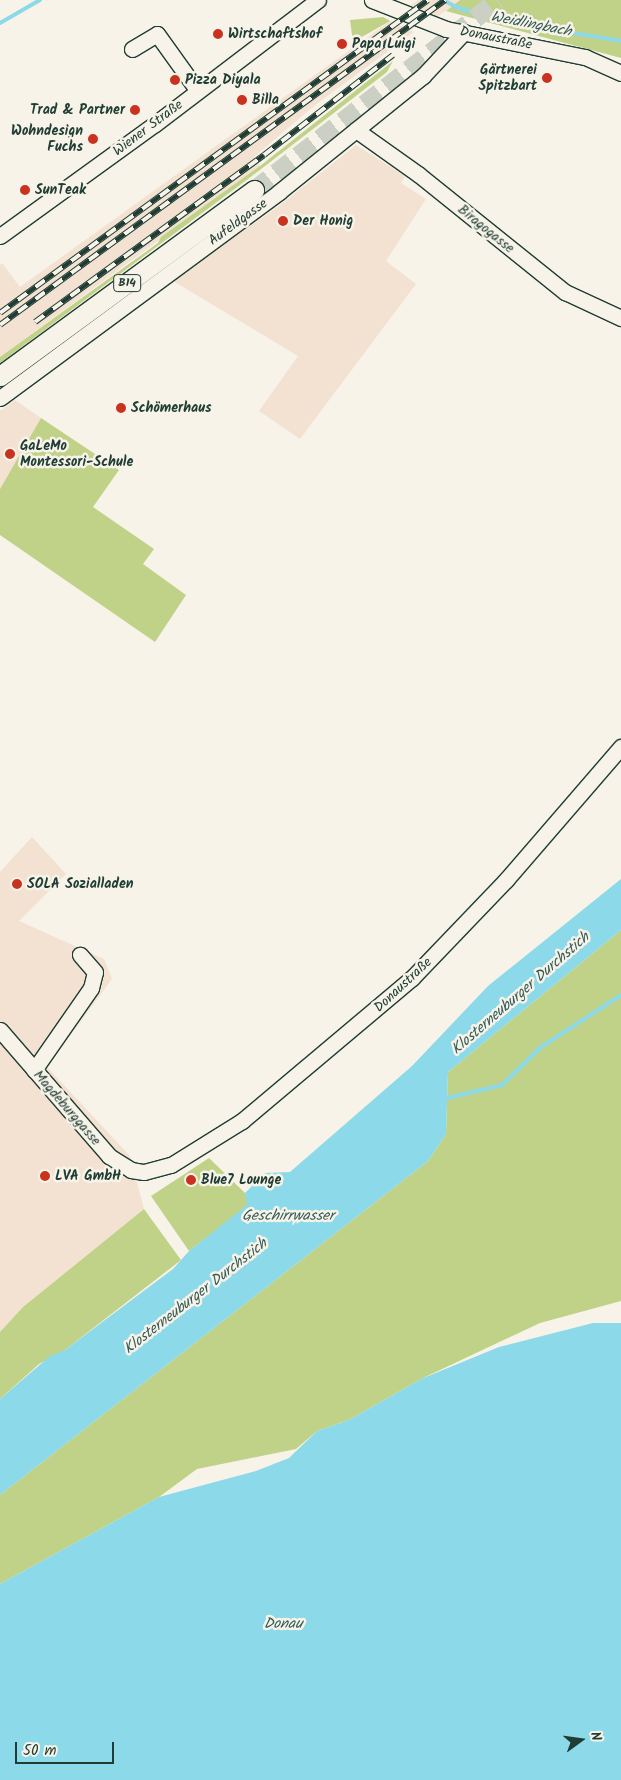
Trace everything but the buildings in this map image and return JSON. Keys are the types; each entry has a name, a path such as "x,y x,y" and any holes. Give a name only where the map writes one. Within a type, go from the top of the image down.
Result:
{"main road":[{"name":"B14","path":"0,376 254,190"}],"street":[{"name":"Wiener Straße","path":"0,236 198,91 318,0"},
{"name":"Donaustraße","path":"372,0 418,19 464,32 585,57 621,73"},
{"name":"Aufeldgasse","path":"0,398 279,192 423,76 464,32"},
{"path":"132,49 157,34 198,91"},
{"name":"Biragogasse","path":"356,130 418,174 565,292 621,318"},
{"name":"Donaustraße","path":"144,1172 170,1165 250,1114 412,978 513,872 621,747"},
{"path":"34,1070 91,988 95,972 80,955"},
{"name":"Magdeburggasse","path":"0,1030 109,1156 131,1170 144,1172"}],"shaded area":[{"path":"418,0 460,0 436,18 411,5"},
{"path":"390,21 414,32 314,106 254,157 260,166 0,357 0,265 2,263 20,287"},
{"path":"356,145 405,176 401,183 426,199 386,261 416,284 300,439 259,411 298,356 173,281 280,205"},
{"name":"GaLeMo Montessori-Schule","path":"15,400 41,418 0,489 0,411"},
{"path":"32,837 66,874 19,921 104,959 112,979 47,1067 130,1156 144,1209 23,1307 0,1332 0,872"}],"green space":[{"path":"460,0 621,0 621,58 446,11"},
{"path":"383,17 390,21 353,42 350,20"},
{"path":"393,61 387,72 248,179 0,363 0,357 158,243 161,237 260,166"},
{"path":"41,418 119,470 93,507 154,549 143,564 186,595 155,642 0,535 0,489"},
{"path":"621,930 621,1301 540,1323 421,1379 349,1420 317,1431 296,1449 197,1469 159,1497 0,1584 0,1495 428,1161 446,1134 448,1072"},
{"path":"209,1158 245,1193 248,1205 189,1251 151,1196"},
{"path":"144,1209 181,1260 65,1350 39,1364 0,1399 0,1332 23,1307"}],"water":[{"name":"Geschirrwasser","path":"621,879 621,930 448,1072 446,1134 428,1161 0,1495 0,1399 50,1356 65,1350 173,1269 189,1251 247,1205 245,1193 265,1173 290,1172 412,1066 488,986"},
{"name":"Donau","path":"593,1323 621,1323 621,1780 0,1780 0,1584 159,1497 256,1471 289,1458 317,1431 349,1420 421,1379 499,1347"}],"waterway":[{"name":"Weidlingbach","path":"0,23 40,0"},
{"name":"Weidlingbach","path":"443,0 458,8 508,22 621,41"},
{"path":"443,1099 502,1085 541,1047 621,995"}],"tunnel":[{"path":"254,190 498,0"}],"railway":[{"path":"0,313 428,0"},
{"path":"0,325 445,0"},
{"path":"35,322 264,155 393,55"}],"place":[{"name":"Wirtschaftshof","path":"218,34"},
{"name":"Papa Luigi","path":"342,44"},
{"name":"Gärtnerei Spitzbart","path":"547,78"},
{"name":"Pizza Diyala","path":"175,80"},
{"name":"Billa","path":"242,100"},
{"name":"Trad & Partner","path":"135,110"},
{"name":"Wohndesign Fuchs","path":"93,139"},
{"name":"SunTeak","path":"25,190"},
{"name":"Der Honig","path":"283,221"},
{"name":"Schömerhaus","path":"121,408"},
{"name":"GaLeMo Montessori-Schule","path":"10,454"},
{"name":"SOLA Sozialladen","path":"17,884"},
{"name":"LVA GmbH","path":"45,1176"},
{"name":"Blue7 Lounge","path":"191,1180"}],"water label":[{"name":"Klosterneuburger Durchstich","path":"521,994"},
{"name":"Klosterneuburger Durchstich","path":"196,1297"}]}
